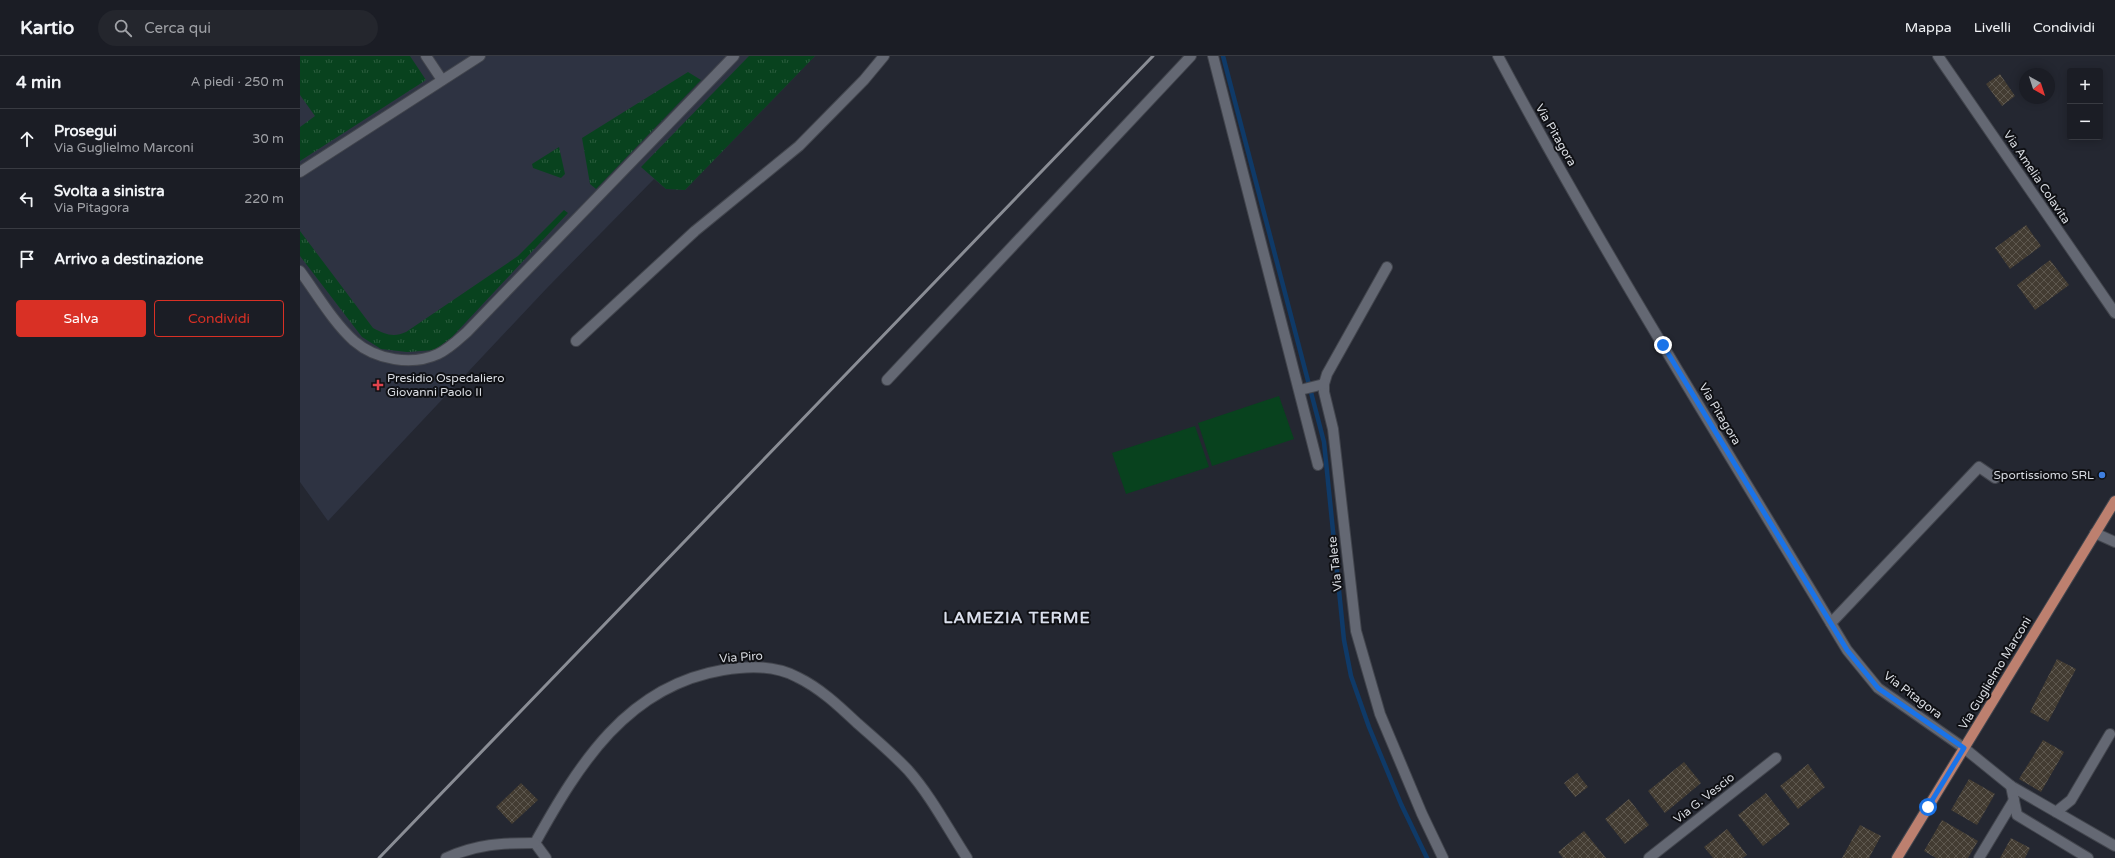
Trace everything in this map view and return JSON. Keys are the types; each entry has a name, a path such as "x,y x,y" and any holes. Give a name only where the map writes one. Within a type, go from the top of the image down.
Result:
{"main road":[{"name":"Via Guglielmo Marconi","path":"1897,858 2115,501"}],"street":[{"path":"426,56 442,80"},
{"path":"300,172 480,56"},
{"path":"300,271 354,341 370,353 402,361 421,359 437,354 452,345 467,332 734,56"},
{"path":"576,341 695,231 799,146 864,80 884,56"},
{"path":"887,380 1191,56"},
{"path":"1213,56 1300,390 1318,465"},
{"name":"Via Pitagora","path":"1498,56 1528,112 1663,345 1847,650 1878,688 1964,748 2012,786 2115,846"},
{"name":"Via Amelia Colavita","path":"1938,56 2115,313"},
{"path":"1300,390 1324,384 1327,374 1387,267"},
{"name":"Via Talete","path":"1324,384 1333,430 1356,631 1380,714 1422,814 1443,858"},
{"path":"1831,623 1979,467 1995,478"},
{"path":"2095,533 2115,542"},
{"name":"Via Piro","path":"535,843 556,806 596,747 624,718 663,689 703,673 742,667 773,668 797,677 831,699 908,770 922,788 967,858"},
{"path":"2056,812 2071,800 2110,734"},
{"name":"Via G. Vescio","path":"1649,858 1776,758"},
{"path":"2012,786 2017,815 2088,858"},
{"path":"1979,858 2014,800"},
{"path":"446,858 462,851 498,843 535,843 546,858"}],"shaded area":[{"name":"Presidio Ospedaliero Giovanni Paolo II","path":"300,56 815,56 685,190 666,189 654,179 547,288 328,521 300,482"}],"green space":[{"path":"300,56 410,56 426,80 300,161 300,127 315,116 300,95"},
{"path":"749,56 815,56 685,190 666,189 641,167"},
{"path":"688,72 701,80 596,189 590,184 582,138"},
{"path":"559,147 565,174 561,178 533,168 532,164"},
{"path":"564,210 568,213 452,337 435,350 407,352 381,349 362,337 300,256 300,231 373,328 385,333 397,335 406,332 518,256"},
{"path":"1279,396 1294,439 1212,466 1198,423"},
{"path":"1195,426 1209,467 1126,494 1112,453"}],"building":[{"path":"2000,74 2015,96 2002,106 1986,84"},
{"path":"2026,225 2041,246 2010,269 1995,248"},
{"path":"2050,260 2069,285 2035,310 2017,285"},
{"path":"2057,659 2076,669 2048,722 2030,712"},
{"path":"2043,740 2064,752 2041,792 2019,779"},
{"path":"1684,762 1701,783 1665,813 1648,791"},
{"path":"1808,764 1825,787 1798,809 1780,786"},
{"path":"1577,773 1588,787 1575,797 1564,783"},
{"path":"1969,779 1995,794 1977,825 1951,810"},
{"path":"521,783 538,800 512,824 496,807"},
{"path":"1766,793 1790,824 1763,846 1738,815"},
{"path":"1629,799 1649,825 1625,844 1605,819"},
{"path":"1942,820 1978,841 1968,858 1936,858 1924,851"},
{"path":"1860,825 1881,836 1869,858 1842,858"},
{"path":"1727,829 1747,855 1743,858 1713,858 1704,847"},
{"path":"1584,831 1606,858 1563,858 1558,852"},
{"path":"2011,838 2030,848 2025,858 2000,858"}],"waterway":[{"path":"1223,56 1324,442 1344,640 1351,676 1369,727 1401,804 1427,858"}],"railway":[{"path":"379,858 1153,56"}],"place":[{"name":"Presidio Ospedaliero Giovanni Paolo II","path":"378,385"},
{"name":"Sportissiomo SRL","path":"2102,475"}],"district":[{"name":"LAMEZIA TERME","path":"1017,618"}],"route":[{"path":"1663,345 1847,650 1878,688 1964,748 1928,807"}]}
